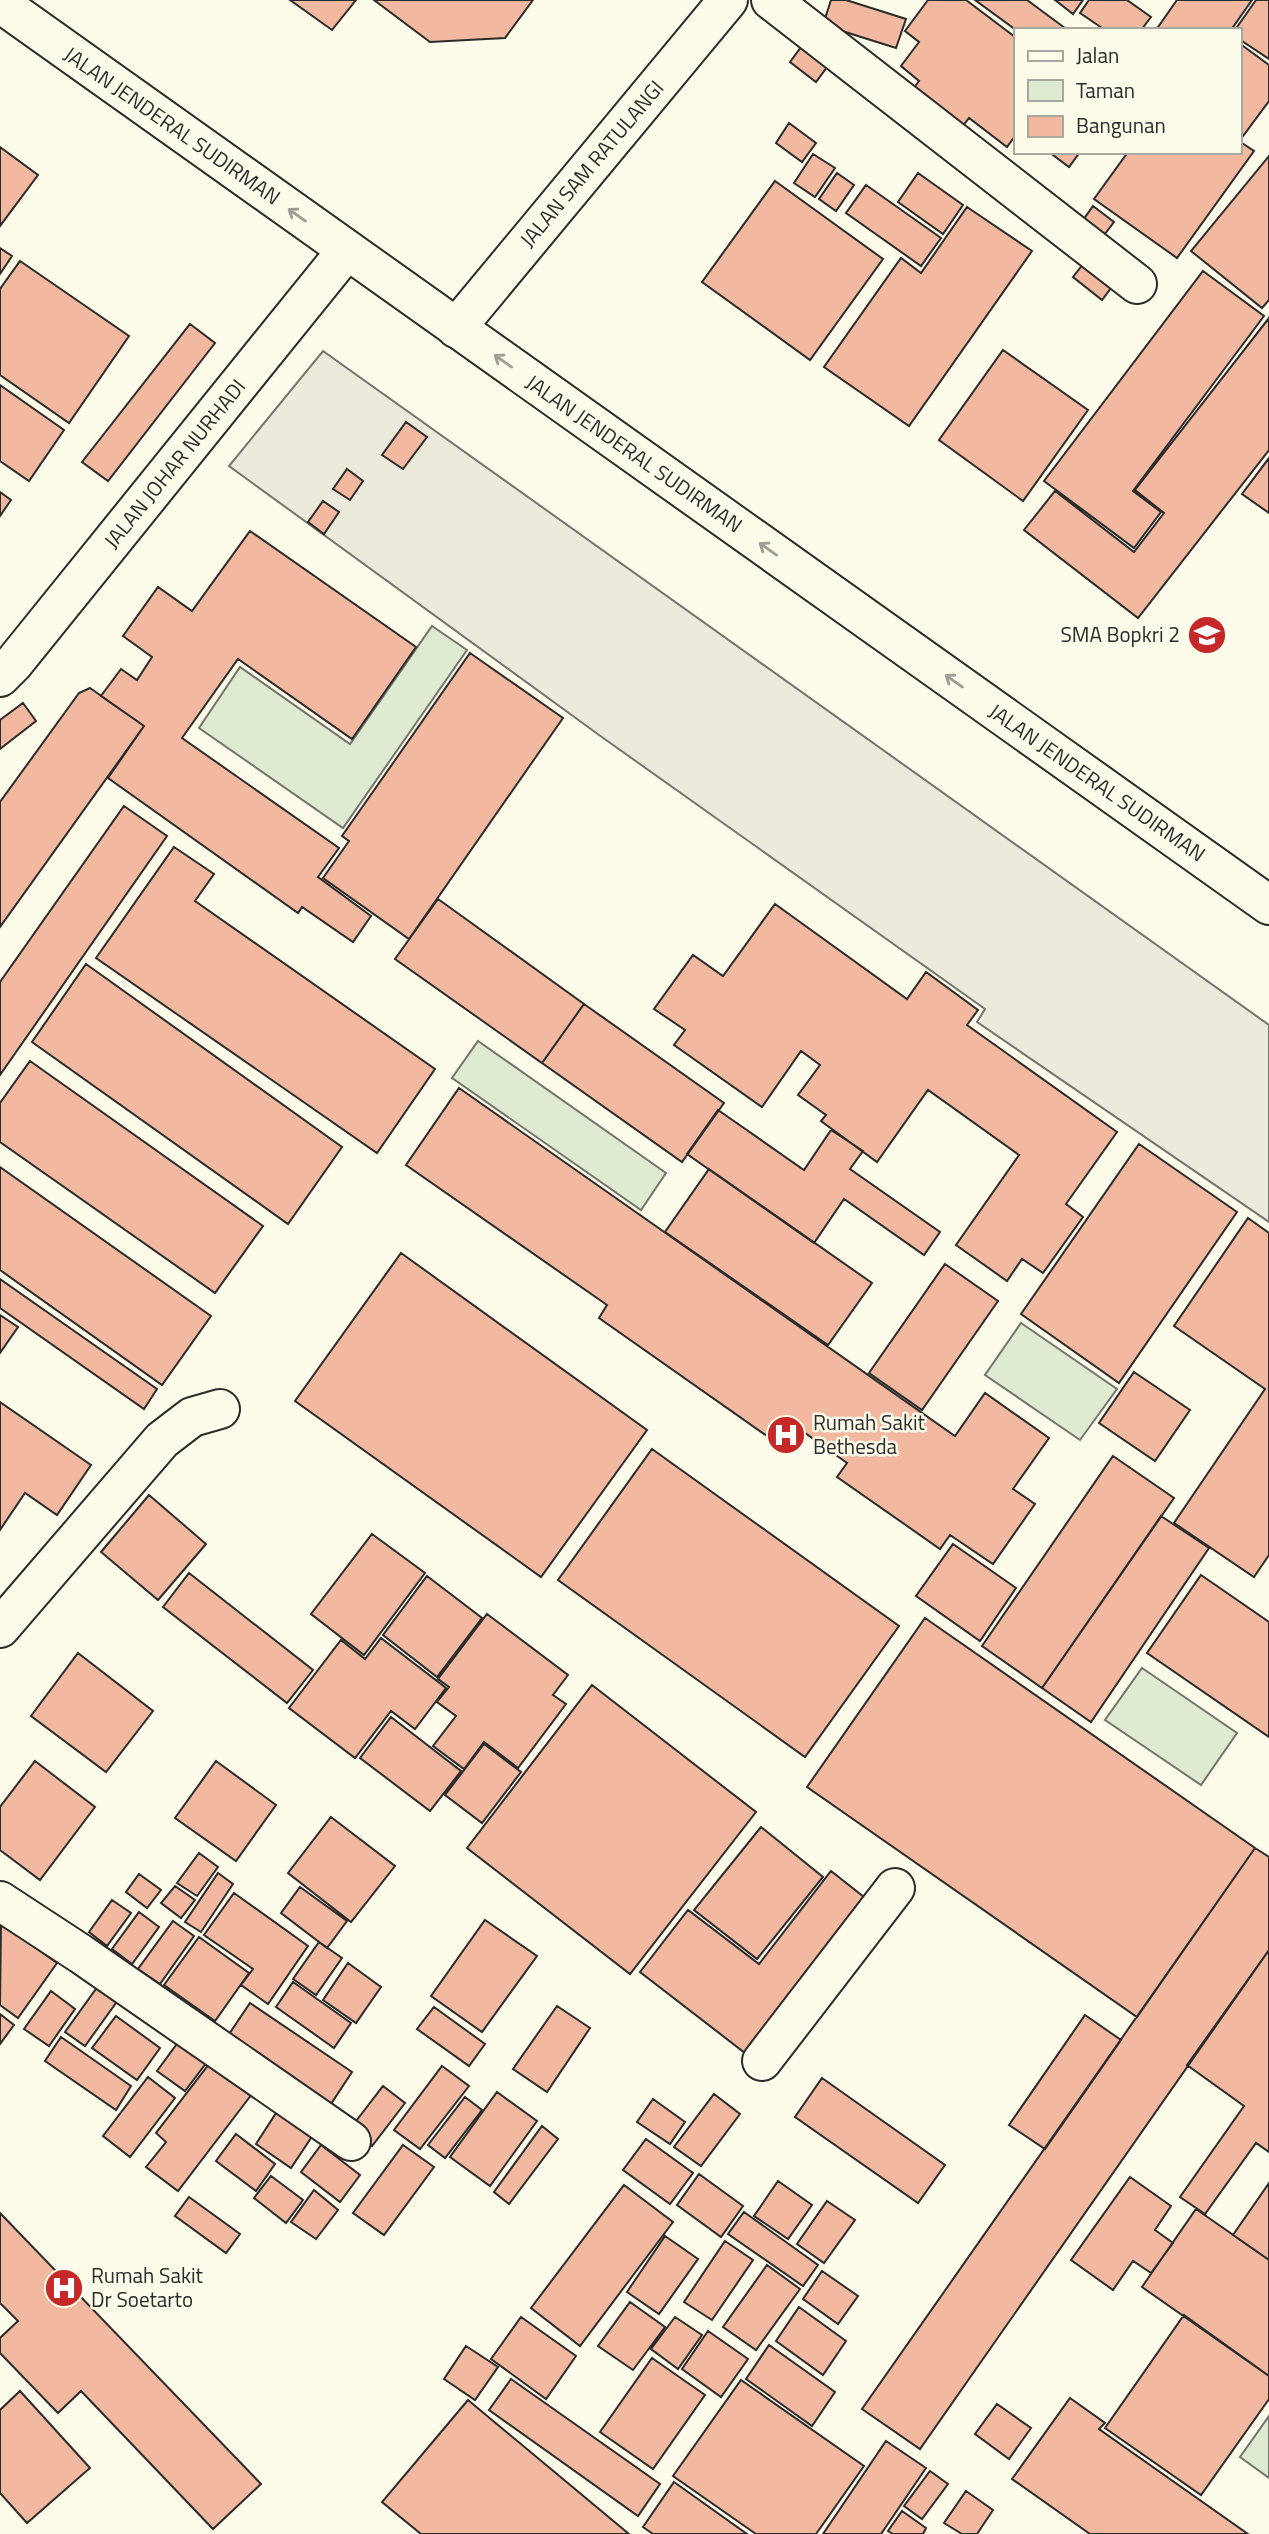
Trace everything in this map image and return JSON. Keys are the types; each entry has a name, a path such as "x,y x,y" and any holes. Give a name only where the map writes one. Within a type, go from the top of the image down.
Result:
{"street":[{"name":"JALAN SAM RATULANGI","path":"456,328 728,0"},
{"path":"771,0 1137,284"},
{"name":"JALAN JENDERAL SUDIRMAN","path":"0,3 1269,905"},
{"name":"JALAN JOHAR NURHADI","path":"0,677 347,250"},
{"path":"0,1628 162,1440 192,1417 220,1409"},
{"path":"761,2061 895,1888"},
{"path":"0,1901 351,2141"}],"green space":[{"path":"432,626 467,650 343,828 199,728 240,667 350,744"},
{"path":"478,1041 666,1173 641,1210 452,1078"},
{"path":"1021,1323 1117,1389 1080,1440 985,1375"},
{"path":"1142,1668 1237,1733 1201,1785 1105,1720"},
{"path":"1269,2416 1269,2478 1240,2457"}],"shaded area":[{"path":"323,351 1269,1025 1269,1222 977,1022 985,1009 599,735 229,466"}],"building":[{"path":"290,0 356,0 332,30"},
{"path":"374,0 533,0 505,38 430,42"},
{"path":"831,0 846,0 906,19 896,48 823,25"},
{"path":"928,0 966,0 1014,36 1014,137 1007,147 969,118 956,135 906,98 919,81 901,66 919,42 905,31"},
{"path":"975,0 1027,0 1065,28 1014,28"},
{"path":"1055,0 1083,0 1073,14"},
{"path":"1089,0 1127,0 1151,17 1143,28 1102,28 1080,13"},
{"path":"1177,0 1252,0 1232,28 1157,28"},
{"path":"1256,0 1269,0 1269,59 1241,40 1241,28 1236,28"},
{"path":"810,35 836,55 816,82 790,62"},
{"path":"1241,44 1269,65 1269,101 1243,136"},
{"path":"789,123 816,143 802,162 776,143"},
{"path":"1241,142 1254,151 1177,258 1094,199 1127,154 1241,154"},
{"path":"0,147 38,175 0,226"},
{"path":"813,154 835,168 815,197 794,183"},
{"path":"1052,154 1079,154 1069,167"},
{"path":"1269,156 1269,300 1262,308 1191,251"},
{"path":"837,173 854,185 836,211 819,199"},
{"path":"918,173 963,205 943,234 898,202"},
{"path":"775,181 883,259 810,360 702,282"},
{"path":"866,185 941,238 921,266 846,213"},
{"path":"1093,206 1114,222 1095,247 1074,233"},
{"path":"967,207 1032,251 909,426 824,367 901,258 921,273"},
{"path":"0,248 12,256 0,274"},
{"path":"1091,254 1120,276 1102,300 1073,277"},
{"path":"20,261 129,336 69,423 0,375 0,289"},
{"path":"1203,271 1264,316 1133,491 1161,512 1134,548 1044,481"},
{"path":"1269,318 1269,450 1138,618 1024,530 1055,491 1134,552 1164,513 1135,490"},
{"path":"190,324 215,343 108,481 82,462"},
{"path":"1003,350 1088,410 1023,501 939,440"},
{"path":"0,385 64,430 29,481 0,461"},
{"path":"406,422 427,437 403,469 382,455"},
{"path":"1269,458 1269,513 1242,494"},
{"path":"347,469 363,481 350,500 333,489"},
{"path":"0,492 11,500 0,516"},
{"path":"323,501 339,512 324,534 308,522"},
{"path":"250,531 416,647 352,739 238,659 182,738 339,848 318,877 371,916 353,942 302,907 298,913 108,778 144,726 101,696 121,669 137,680 152,657 123,636 158,587 192,611"},
{"path":"470,653 563,718 409,939 323,878 349,841 342,836"},
{"path":"90,688 144,726 0,927 0,802 79,693"},
{"path":"23,703 36,721 0,749 0,720"},
{"path":"124,806 167,836 0,1075 0,982"},
{"path":"174,847 214,874 195,901 435,1069 377,1153 96,958"},
{"path":"438,899 584,1004 542,1063 395,959"},
{"path":"775,904 907,999 926,972 978,1010 967,1025 1117,1132 1066,1204 1083,1217 1043,1273 1022,1259 1007,1281 956,1245 1019,1155 928,1090 877,1162 821,1121 826,1115 798,1095 820,1065 801,1051 762,1107 674,1045 685,1030 654,1009 693,955 723,976"},
{"path":"86,964 342,1147 288,1224 32,1042"},
{"path":"584,1004 724,1103 682,1162 542,1063"},
{"path":"30,1061 263,1226 215,1293 0,1142 0,1103"},
{"path":"459,1088 955,1436 985,1393 1049,1438 1013,1489 1035,1504 993,1564 950,1535 940,1549 837,1477 847,1463 798,1428 784,1448 599,1318 607,1305 406,1165"},
{"path":"718,1110 804,1170 831,1130 863,1151 850,1169 940,1232 924,1255 844,1199 814,1243 687,1154"},
{"path":"1139,1144 1237,1212 1119,1383 1021,1314"},
{"path":"0,1167 211,1316 162,1385 0,1270"},
{"path":"709,1169 872,1283 828,1345 665,1232"},
{"path":"1248,1218 1269,1233 1269,1555 1254,1577 1174,1523 1265,1389 1174,1326"},
{"path":"401,1253 647,1430 541,1577 295,1401"},
{"path":"945,1264 998,1301 922,1410 869,1373"},
{"path":"0,1279 157,1389 144,1409 0,1308"},
{"path":"0,1315 18,1327 0,1353"},
{"path":"1134,1372 1190,1410 1155,1461 1099,1423"},
{"path":"0,1402 91,1465 57,1515 25,1493 0,1530"},
{"path":"652,1449 899,1626 805,1757 558,1580"},
{"path":"1113,1456 1174,1498 1042,1688 982,1646"},
{"path":"149,1495 206,1544 158,1600 101,1552"},
{"path":"1161,1516 1209,1548 1091,1722 1042,1688"},
{"path":"372,1534 425,1573 364,1655 311,1614"},
{"path":"953,1544 1016,1588 980,1641 916,1596"},
{"path":"189,1573 313,1670 287,1703 163,1607"},
{"path":"1201,1575 1269,1622 1269,1737 1147,1653"},
{"path":"427,1576 482,1618 437,1677 383,1635"},
{"path":"487,1614 568,1675 553,1695 566,1704 518,1768 484,1742 464,1769 433,1746 456,1716 437,1702 449,1687 438,1679"},
{"path":"925,1618 1255,1848 1137,2017 807,1787"},
{"path":"381,1638 446,1688 415,1729 391,1711 355,1758 289,1708 341,1640 365,1659"},
{"path":"78,1653 153,1711 106,1772 31,1716"},
{"path":"592,1685 756,1812 630,1974 467,1848"},
{"path":"391,1717 461,1771 430,1811 360,1758"},
{"path":"484,1744 521,1772 482,1823 445,1795"},
{"path":"35,1761 95,1807 40,1880 0,1850 0,1807"},
{"path":"216,1761 276,1805 236,1861 175,1818"},
{"path":"331,1817 395,1866 351,1922 288,1873"},
{"path":"761,1827 823,1877 757,1959 694,1910"},
{"path":"1255,1848 1269,1857 1269,1950 920,2449 862,2409"},
{"path":"199,1853 218,1867 197,1896 177,1883"},
{"path":"831,1871 874,1905 754,2060 640,1972 688,1910 759,1964"},
{"path":"218,1873 233,1884 201,1932 185,1922"},
{"path":"139,1874 161,1890 147,1908 126,1892"},
{"path":"175,1886 195,1900 181,1918 161,1903"},
{"path":"300,1887 347,1921 327,1948 281,1913"},
{"path":"234,1893 308,1946 268,2004 241,1985 253,1969 204,1935"},
{"path":"112,1900 131,1913 107,1946 89,1932"},
{"path":"139,1912 159,1927 132,1964 112,1949"},
{"path":"485,1920 537,1956 482,2032 431,1996"},
{"path":"173,1921 194,1936 160,1984 138,1969"},
{"path":"1,1923 57,1963 18,2018 0,2005"},
{"path":"199,1937 249,1973 215,2021 164,1985"},
{"path":"319,1942 342,1958 316,1995 293,1979"},
{"path":"1269,1950 1269,2152 1256,2143 1205,2214 1180,2197 1244,2106 1187,2065"},
{"path":"348,1963 381,1987 356,2023 323,2000"},
{"path":"101,1982 121,1996 85,2046 65,2032"},
{"path":"293,1982 351,2023 334,2048 276,2007"},
{"path":"51,1991 75,2009 49,2046 24,2029"},
{"path":"250,2003 352,2072 323,2116 221,2046"},
{"path":"557,2006 590,2028 547,2092 513,2069"},
{"path":"434,2007 485,2044 469,2066 417,2029"},
{"path":"0,2014 14,2025 0,2044"},
{"path":"1085,2015 1121,2040 1045,2149 1009,2125"},
{"path":"116,2016 160,2048 137,2080 92,2048"},
{"path":"61,2037 131,2086 116,2110 45,2061"},
{"path":"182,2037 210,2058 185,2091 157,2071"},
{"path":"213,2059 255,2090 178,2191 146,2167 166,2142 156,2133"},
{"path":"442,2066 469,2086 420,2149 394,2130"},
{"path":"148,2077 175,2098 130,2157 103,2136"},
{"path":"822,2078 945,2165 918,2203 795,2117"},
{"path":"383,2086 405,2103 372,2146 350,2129"},
{"path":"497,2092 537,2121 490,2186 450,2157"},
{"path":"714,2094 740,2114 701,2166 674,2147"},
{"path":"465,2097 482,2110 445,2158 428,2145"},
{"path":"653,2099 685,2122 670,2144 637,2122"},
{"path":"280,2107 315,2132 291,2168 256,2144"},
{"path":"542,2126 558,2139 509,2204 494,2192"},
{"path":"236,2134 275,2164 256,2191 216,2161"},
{"path":"646,2139 693,2173 670,2204 623,2170"},
{"path":"321,2145 360,2175 340,2202 301,2172"},
{"path":"403,2145 434,2167 384,2235 353,2213"},
{"path":"699,2174 743,2206 721,2237 677,2205"},
{"path":"271,2176 303,2200 286,2223 254,2198"},
{"path":"1130,2177 1171,2206 1155,2230 1173,2243 1151,2273 1133,2261 1113,2290 1071,2260"},
{"path":"778,2181 812,2205 788,2239 754,2216"},
{"path":"1269,2183 1269,2260 1233,2235"},
{"path":"624,2185 673,2222 580,2346 531,2308"},
{"path":"314,2190 338,2210 316,2239 291,2222"},
{"path":"189,2197 240,2234 226,2253 175,2216"},
{"path":"827,2201 855,2220 824,2263 797,2244"},
{"path":"1196,2209 1269,2260 1269,2376 1142,2287"},
{"path":"744,2212 818,2265 803,2286 728,2234"},
{"path":"0,2213 261,2484 213,2529 81,2391 58,2413 0,2353 0,2338 18,2321 0,2303"},
{"path":"665,2236 698,2259 659,2314 627,2292"},
{"path":"725,2241 753,2260 712,2320 684,2302"},
{"path":"767,2265 800,2289 756,2350 723,2327"},
{"path":"822,2271 858,2296 838,2324 803,2299"},
{"path":"630,2302 665,2327 633,2370 598,2346"},
{"path":"799,2307 846,2341 823,2375 776,2341"},
{"path":"1184,2315 1269,2376 1269,2399 1201,2495 1105,2428"},
{"path":"521,2317 576,2356 546,2399 491,2359"},
{"path":"675,2317 702,2335 678,2369 651,2349"},
{"path":"708,2331 748,2359 721,2397 682,2369"},
{"path":"769,2345 835,2392 812,2426 746,2379"},
{"path":"466,2346 498,2367 475,2400 444,2379"},
{"path":"652,2358 705,2395 653,2469 600,2432"},
{"path":"511,2379 660,2484 638,2516 489,2410"},
{"path":"741,2380 864,2466 816,2534 756,2534 673,2476"},
{"path":"20,2391 90,2468 27,2523 0,2493 0,2410"},
{"path":"1070,2398 1105,2423 1099,2429 1248,2534 1090,2534 1012,2479"},
{"path":"468,2400 629,2534 421,2534 382,2502"},
{"path":"997,2404 1031,2428 1009,2459 975,2434"},
{"path":"886,2441 926,2468 881,2534 823,2534"},
{"path":"930,2471 948,2484 922,2519 904,2506"},
{"path":"674,2482 747,2534 653,2534 643,2527"},
{"path":"966,2491 993,2510 977,2534 962,2534 944,2523"},
{"path":"902,2511 926,2528 923,2534 893,2534 888,2531"}],"place":[{"name":"SMA Bopkri 2","path":"1207,635"},
{"name":"Rumah Sakit Bethesda","path":"786,1435"},
{"name":"Rumah Sakit Dr Soetarto","path":"64,2288"}]}
